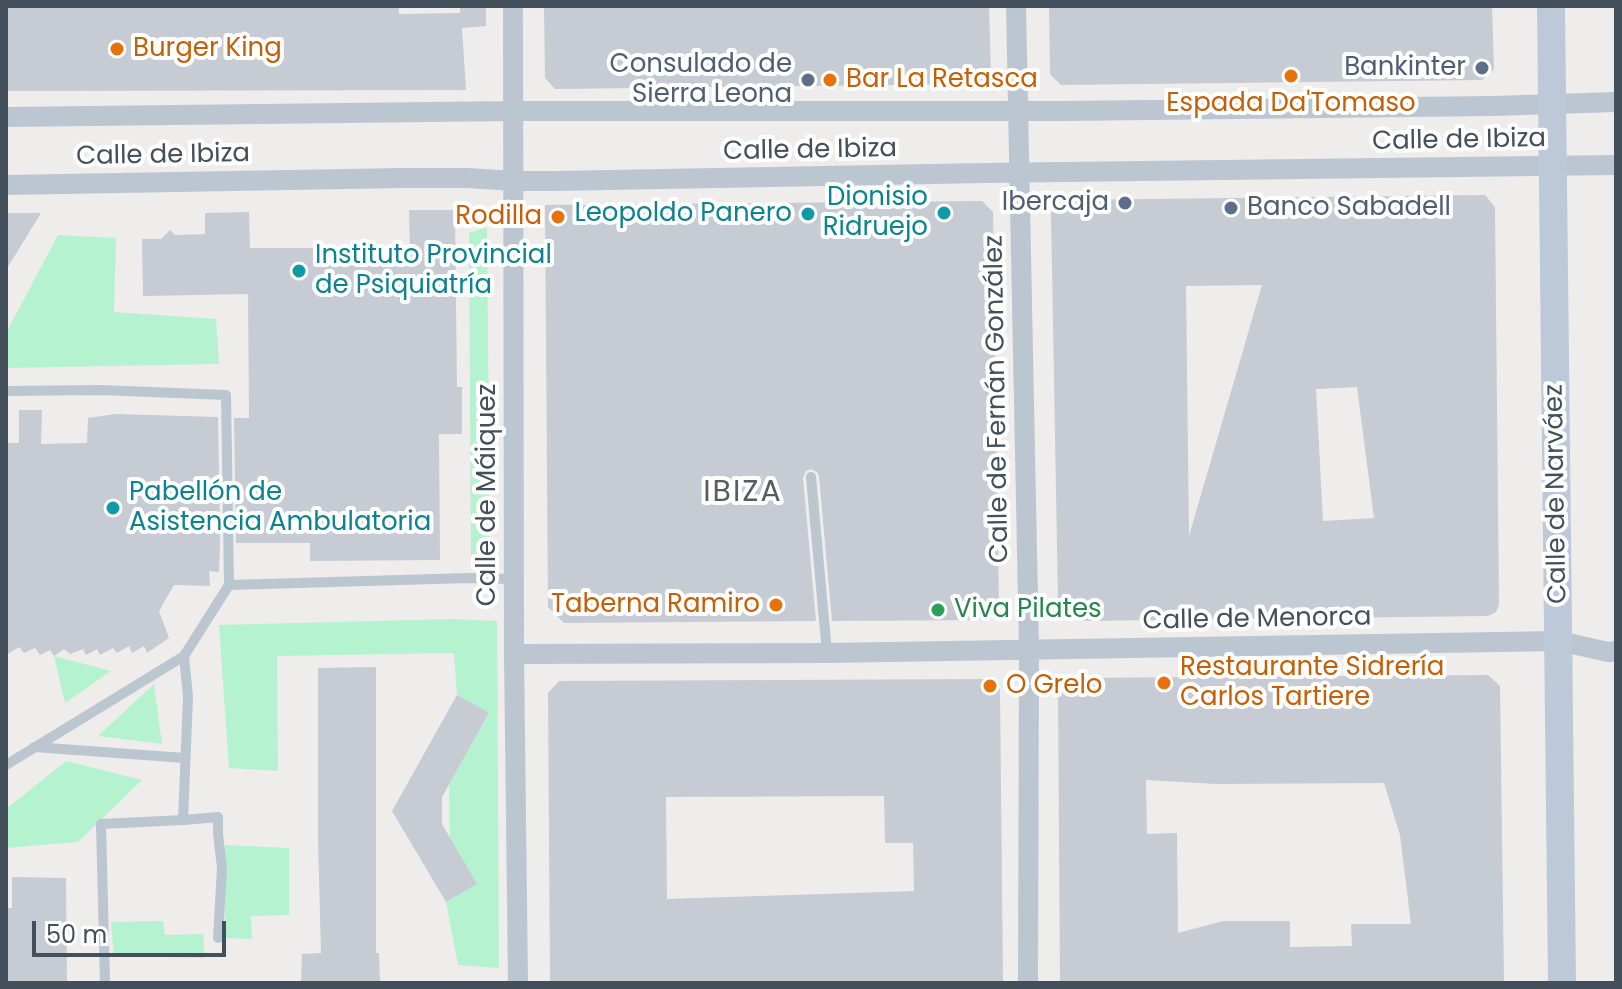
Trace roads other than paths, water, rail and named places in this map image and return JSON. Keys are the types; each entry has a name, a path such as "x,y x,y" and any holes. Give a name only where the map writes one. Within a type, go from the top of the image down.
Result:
{"street":[{"name":"Calle de Máiquez","path":"513,6 518,983"},
{"name":"Calle de Fernán González","path":"1016,6 1029,650 1028,983"},
{"name":"Calle de Narváez","path":"1551,6 1562,983"},
{"name":"Calle de Ibiza","path":"6,117 514,111 1018,112 1616,102"},
{"name":"Calle de Ibiza","path":"6,185 1616,165"},
{"name":"Calle de Menorca","path":"514,654 827,653 1559,641 1616,651"}],"lane":[{"path":"6,391 100,390 226,395 229,585 184,656 6,765"},
{"path":"811,477 827,653"},
{"path":"229,585 514,579"},
{"path":"183,820 188,697 184,656"},
{"path":"34,747 185,758"},
{"path":"105,983 101,824 218,817 222,868 218,938"}],"place":[{"name":"Burger King","path":"117,49"},
{"name":"Bankinter","path":"1482,68"},
{"name":"Espada Da'Tomaso","path":"1291,76"},
{"name":"Consulado de Sierra Leona","path":"808,80"},
{"name":"Bar La Retasca","path":"830,80"},
{"name":"Ibercaja","path":"1125,203"},
{"name":"Banco Sabadell","path":"1231,208"},
{"name":"Dionisio Ridruejo","path":"944,213"},
{"name":"Leopoldo Panero","path":"808,214"},
{"name":"Rodilla","path":"558,217"},
{"name":"Instituto Provincial de Psiquiatría","path":"299,271"},
{"name":"Pabellón de Asistencia Ambulatoria","path":"113,508"},
{"name":"Taberna Ramiro","path":"776,605"},
{"name":"Viva Pilates","path":"938,610"},
{"name":"Restaurante Sidrería Carlos Tartiere","path":"1164,683"},
{"name":"O Grelo","path":"990,686"}],"district":[{"name":"IBIZA","path":"743,493"}]}
